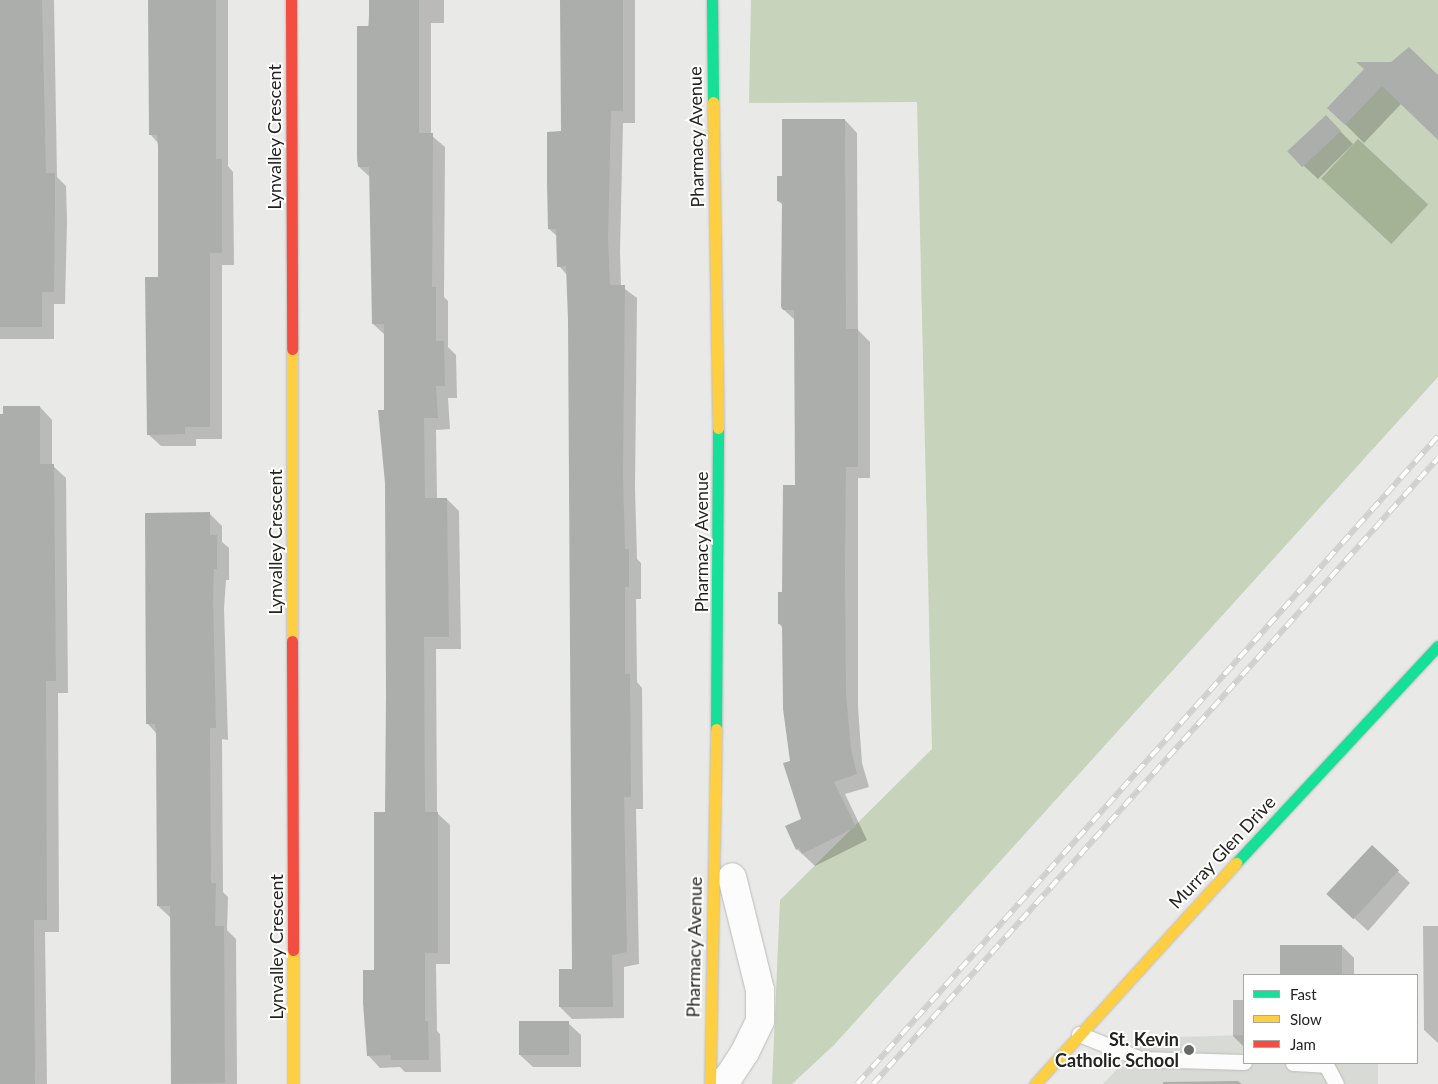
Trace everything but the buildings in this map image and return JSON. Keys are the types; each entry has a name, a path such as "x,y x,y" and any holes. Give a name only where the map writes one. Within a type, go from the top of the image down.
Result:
{"street":[{"name":"Lynvalley Crescent","path":"291,0 293,1084"},
{"name":"Pharmacy Avenue","path":"710,1084 719,542 712,0"},
{"name":"Murray Glen Drive","path":"1035,1084 1438,646"},
{"path":"719,1084 728,1078 741,1059 760,1021 760,990 732,877"}],"lane":[{"path":"1079,1034 1147,1060 1243,1062"},
{"path":"1310,1064 1326,1065 1336,1084"}],"shaded area":[{"path":"751,0 1438,0 1438,377 834,1045 792,1084 772,1084 780,900 932,749 917,102 749,103"},
{"path":"1358,139 1428,204 1391,244 1321,178"},
{"name":"St. Kevin Catholic School","path":"1243,1035 1243,1064 1378,1064 1378,1084 1103,1084 1146,1038"}],"railway":[{"path":"857,1084 1438,436"},
{"path":"873,1084 1438,458"}],"traffic: fast":[{"path":"712,0 713,102"},
{"path":"716,729 718,428"},
{"path":"1236,863 1438,646"}],"traffic: slow":[{"path":"713,102 718,428"},
{"path":"292,349 292,641"},
{"path":"710,1084 716,729"},
{"path":"1035,1084 1236,863"},
{"path":"293,950 293,1084"}],"traffic: jam":[{"path":"291,0 292,349"},
{"path":"292,641 293,950"}],"place":[{"name":"St. Kevin Catholic School","path":"1189,1050"}]}
